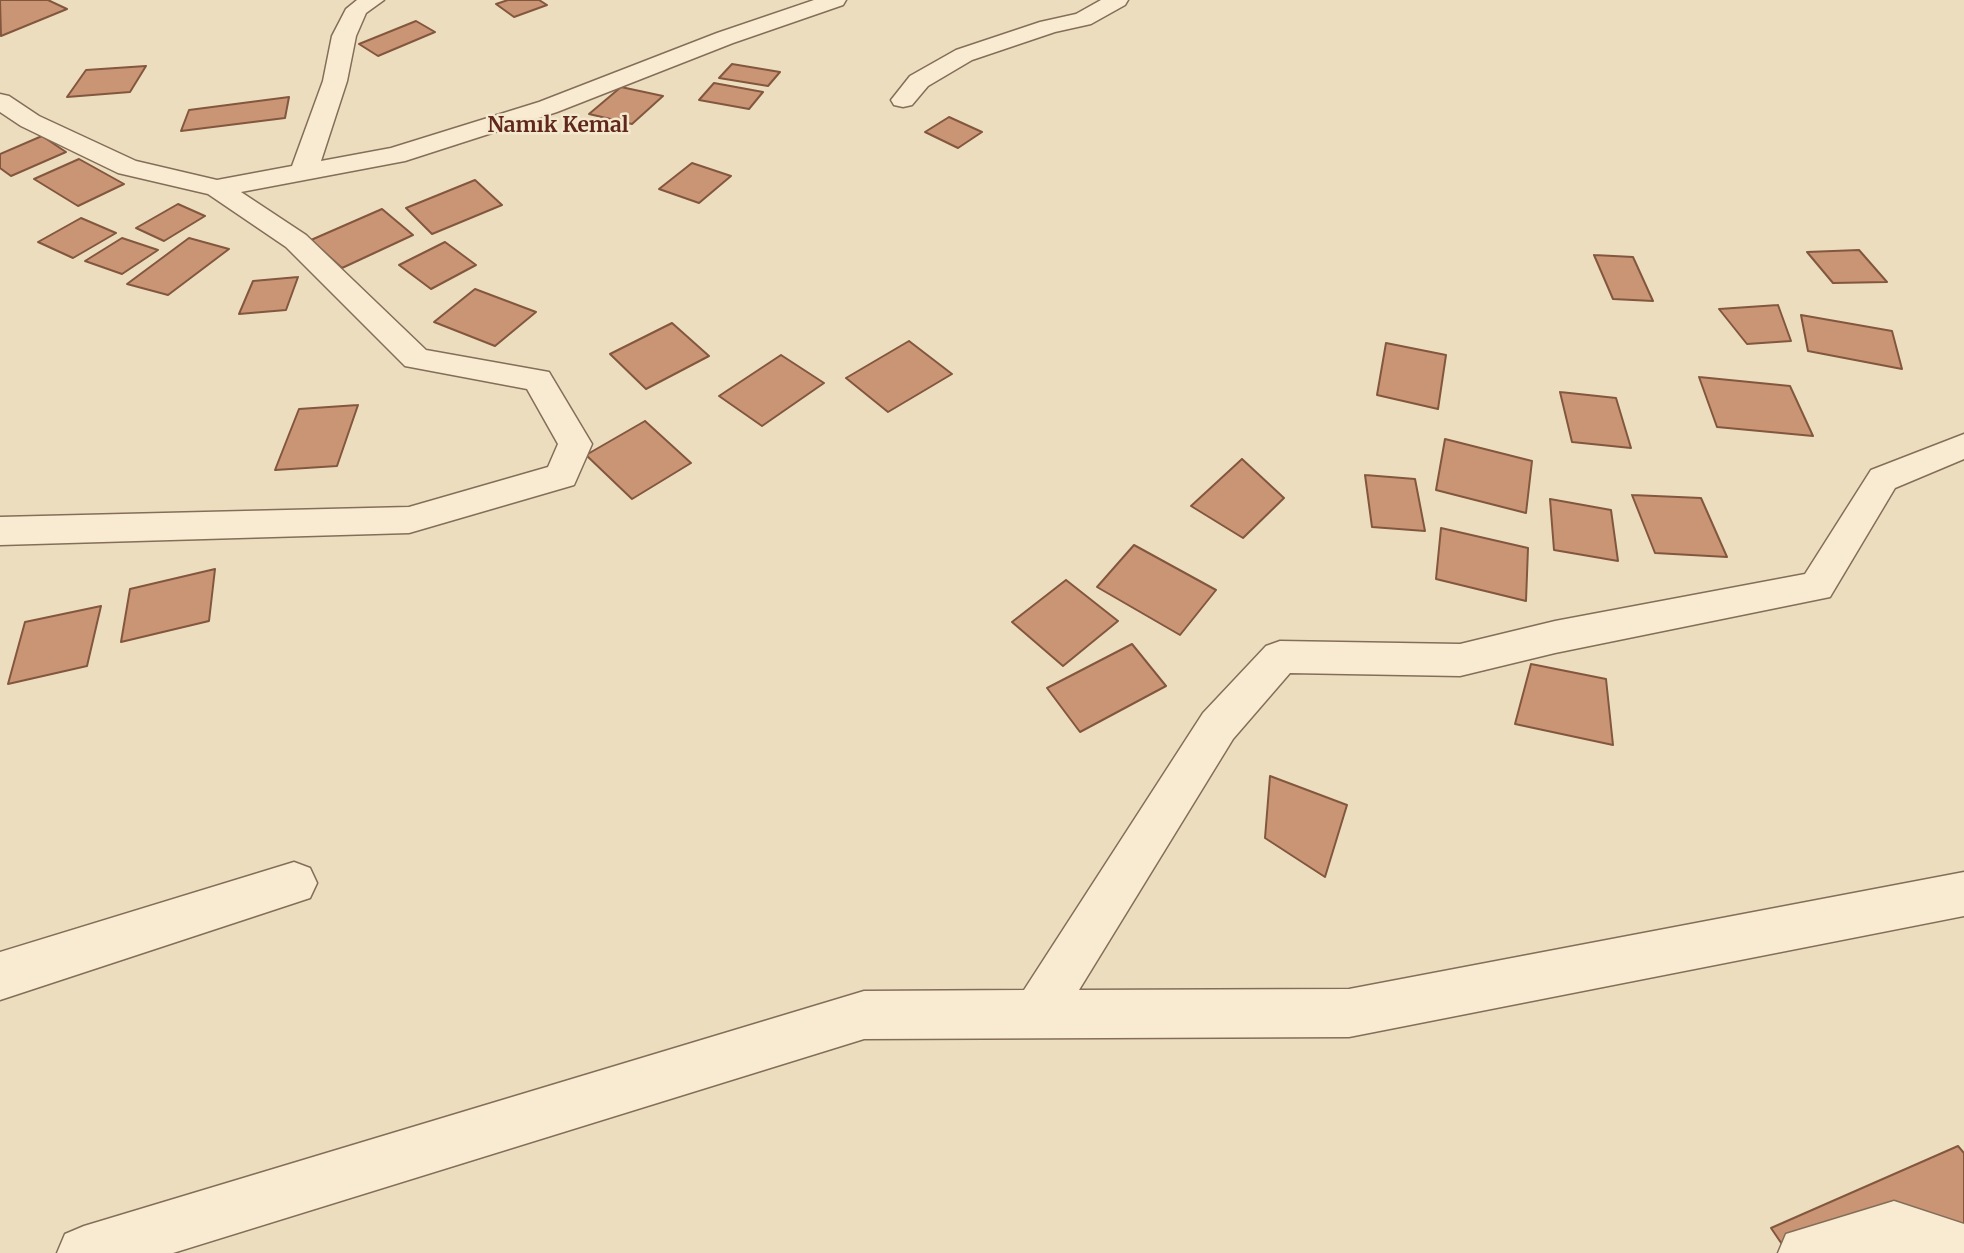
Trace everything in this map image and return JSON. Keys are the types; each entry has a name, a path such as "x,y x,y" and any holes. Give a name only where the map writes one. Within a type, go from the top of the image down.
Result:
{"street":[{"path":"303,172 318,136 335,81 344,36 357,9 373,0"},
{"path":"217,188 396,155 548,107 725,38 835,0"},
{"path":"903,100 919,80 964,55 1048,27 1083,19 1117,0"},
{"path":"0,100 30,121 127,167 217,188 296,241 416,359 538,380 575,444 562,476 409,520 0,531"},
{"path":"1035,1014 1218,726 1280,657 1460,660 1555,637 1818,587 1883,479 1964,446"},
{"path":"0,976 294,883"},
{"path":"84,1253 864,1015 1349,1013 1964,894"},
{"path":"1805,1253 1894,1228 1964,1251"}],"building":[{"path":"0,0 48,0 67,9 1,36"},
{"path":"508,0 539,0 547,5 514,17 496,4"},
{"path":"416,21 435,32 378,56 359,44"},
{"path":"732,64 780,72 768,86 719,78"},
{"path":"146,66 130,92 67,97 86,70"},
{"path":"714,83 763,92 749,109 699,100"},
{"path":"621,87 663,96 632,124 589,114"},
{"path":"289,97 285,118 181,131 189,110"},
{"path":"949,117 982,132 958,148 925,132"},
{"path":"42,136 66,152 11,176 0,168 0,154"},
{"path":"79,159 124,184 78,206 34,179"},
{"path":"692,163 731,176 699,203 659,189"},
{"path":"475,180 502,205 432,234 406,208"},
{"path":"178,204 205,216 164,241 136,228"},
{"path":"382,209 413,235 342,268 311,240"},
{"path":"81,218 116,233 73,258 38,242"},
{"path":"122,238 158,250 122,274 85,261"},
{"path":"189,238 229,249 168,295 127,284"},
{"path":"445,242 476,265 431,289 399,265"},
{"path":"1859,250 1887,282 1833,283 1807,252"},
{"path":"1594,255 1633,257 1653,301 1613,299"},
{"path":"298,277 286,310 239,314 253,281"},
{"path":"475,289 536,312 495,346 434,322"},
{"path":"1778,305 1791,341 1747,344 1719,309"},
{"path":"1801,315 1892,331 1902,369 1808,351"},
{"path":"672,323 709,356 646,389 610,354"},
{"path":"909,341 952,374 888,412 846,378"},
{"path":"1386,343 1446,355 1438,409 1377,395"},
{"path":"781,355 824,383 762,426 719,396"},
{"path":"1699,377 1790,386 1813,436 1717,427"},
{"path":"1560,392 1616,398 1631,448 1572,442"},
{"path":"358,405 337,466 275,470 299,409"},
{"path":"645,421 691,463 632,499 586,455"},
{"path":"1445,439 1532,461 1526,513 1436,490"},
{"path":"1242,459 1284,498 1243,538 1191,506"},
{"path":"1365,475 1415,479 1425,531 1372,527"},
{"path":"1632,495 1701,498 1727,557 1655,553"},
{"path":"1550,499 1611,510 1618,561 1554,550"},
{"path":"1441,528 1528,548 1526,601 1436,579"},
{"path":"1134,545 1216,590 1180,635 1097,587"},
{"path":"215,569 209,621 121,642 130,589"},
{"path":"1066,580 1118,621 1063,666 1012,622"},
{"path":"101,606 87,666 8,684 25,622"},
{"path":"1132,644 1166,686 1080,732 1047,688"},
{"path":"1531,664 1606,679 1613,745 1515,724"},
{"path":"1270,776 1347,805 1325,877 1265,838"},
{"path":"1958,1146 1964,1153 1964,1253 1788,1253 1771,1228"}],"district":[{"name":"Namık Kemal","path":"558,126"}]}
